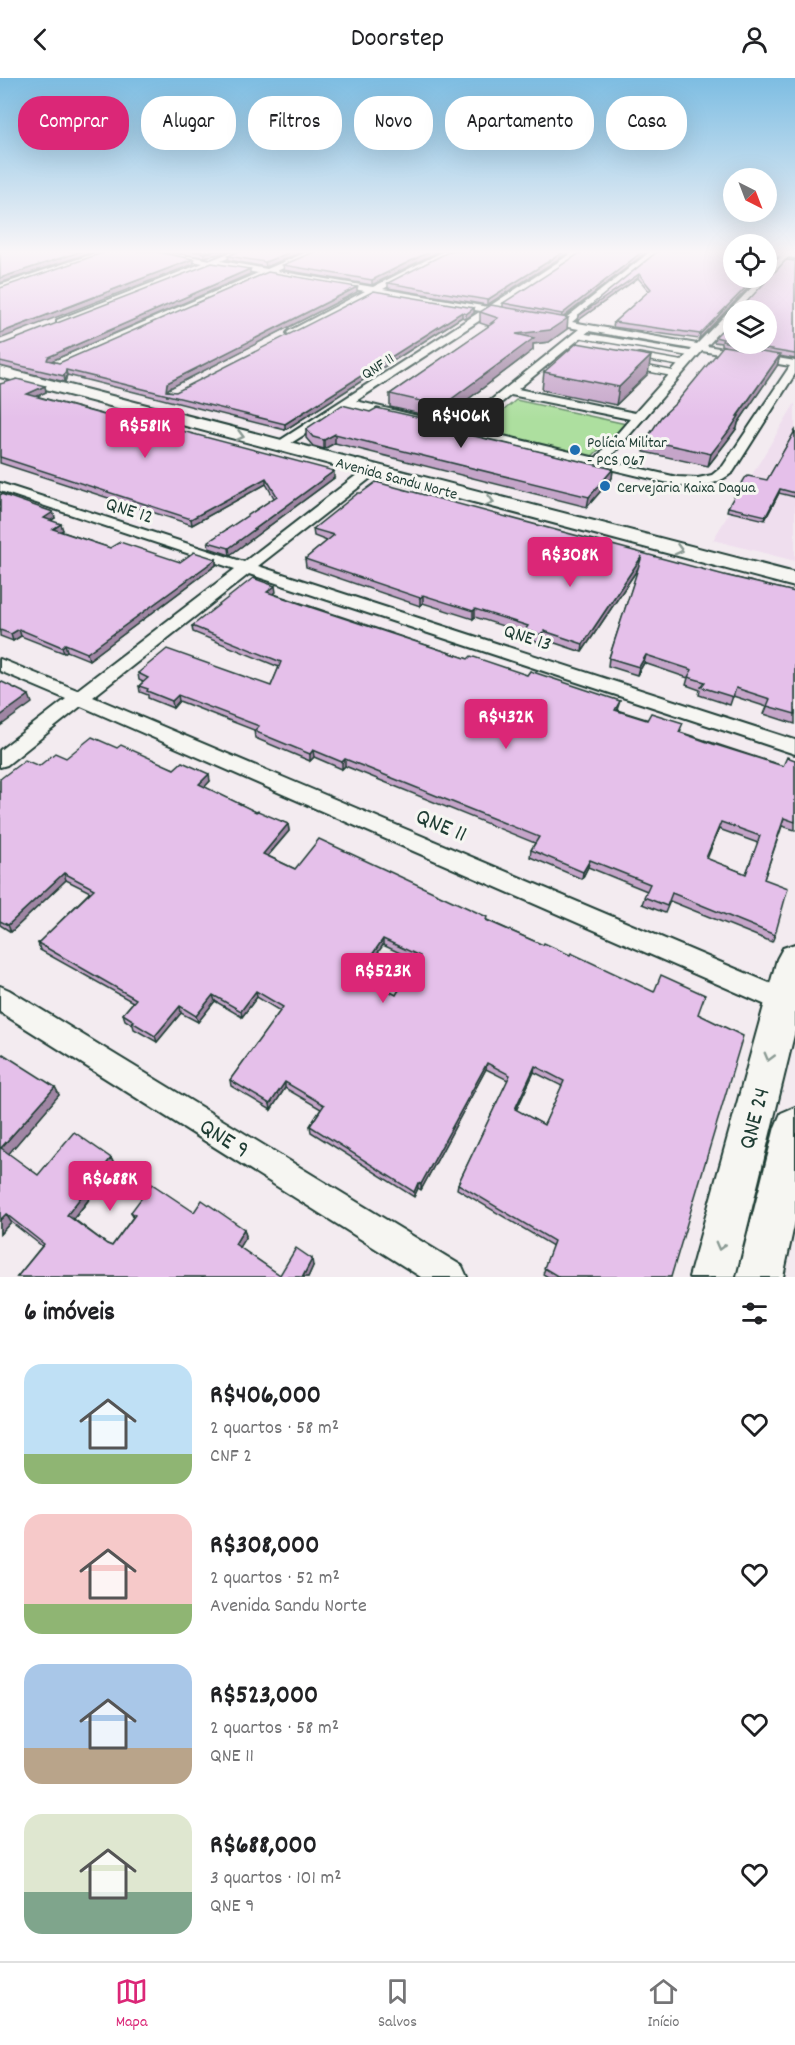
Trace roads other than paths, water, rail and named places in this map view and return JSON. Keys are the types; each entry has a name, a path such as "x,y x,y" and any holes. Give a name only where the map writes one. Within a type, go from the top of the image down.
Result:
{"main road":[{"name":"Avenida Sandu Norte","path":"0,372 795,580"},
{"name":"QNE 24","path":"712,1277 795,959"},
{"name":"QNE 24","path":"760,1277 795,1127"}],"street":[{"path":"45,328 98,307"},
{"path":"55,364 186,307"},
{"path":"278,340 341,307"},
{"path":"473,307 564,324 585,307"},
{"name":"QNF 11","path":"280,447 496,307"},
{"path":"600,461 723,323"},
{"path":"564,324 574,343"},
{"path":"348,403 460,430 600,461 683,482 698,483 717,478 728,469 795,365 696,351 574,343 460,430"},
{"path":"0,386 21,377"},
{"path":"509,391 639,417"},
{"path":"0,760 372,470"},
{"name":"QNE 12","path":"0,487 248,568"},
{"name":"QNE 13","path":"248,568 795,747"},
{"name":"QNE 11","path":"0,664 784,1001"},
{"name":"QNE 9","path":"0,998 451,1277"}],"lane":[{"path":"626,353 684,364"},
{"path":"628,365 675,374"}],"place":[{"name":"Polícia Militar - PCS 067","path":"575,450"},
{"name":"Cervejaria Kaixa Dagua","path":"605,486"}]}
